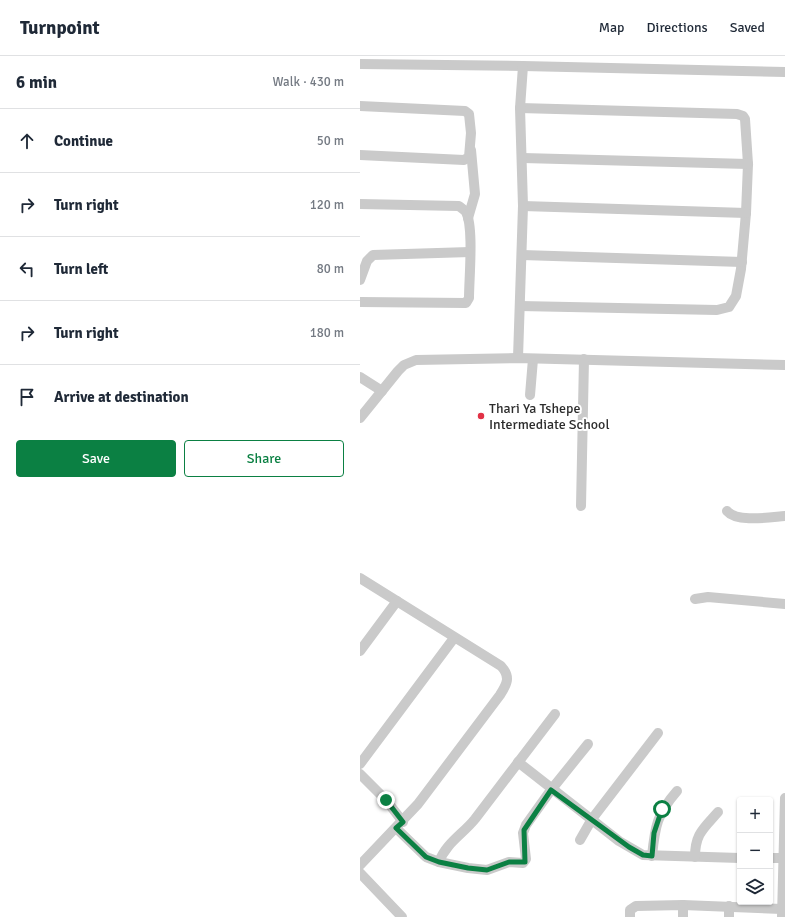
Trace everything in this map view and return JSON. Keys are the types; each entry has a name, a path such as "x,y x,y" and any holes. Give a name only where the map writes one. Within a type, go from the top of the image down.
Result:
{"street":[{"path":"360,64 785,72"},
{"path":"518,358 523,206 523,158 520,108 523,66"},
{"path":"360,106 468,112 471,120 471,148 475,194 468,218 470,252 469,298 466,303 360,302"},
{"path":"520,108 737,114 743,116 745,119 748,164 742,262 736,296 729,307 724,309 520,306"},
{"path":"360,155 460,160 469,157 471,148"},
{"path":"523,158 748,164"},
{"path":"360,204 452,205 463,209 468,218"},
{"path":"523,206 746,213"},
{"path":"360,280 367,260 373,255 470,252"},
{"path":"522,255 742,262"},
{"path":"360,418 404,365 416,360 518,358 785,365"},
{"path":"530,395 533,359"},
{"path":"581,506 584,360"},
{"path":"360,377 382,390"},
{"path":"727,511 738,517 757,518 785,516"},
{"path":"360,578 501,666 507,674 507,682 495,703 400,825 360,864"},
{"path":"695,599 708,597 785,604"},
{"path":"360,651 397,601"},
{"path":"360,764 454,638"},
{"path":"439,862 454,839 472,823 555,714"},
{"path":"580,840 592,819 658,733"},
{"path":"360,774 386,800 400,825 426,857 439,862 487,870 509,862 525,862 524,830 551,790 588,744"},
{"path":"518,762 551,790 629,847 643,855 737,858"},
{"path":"652,856 654,833 659,815 665,804 677,791"},
{"path":"630,917 630,910 636,906 729,906 782,913 785,798"},
{"path":"695,857 695,843 698,834 718,812"},
{"path":"773,858 784,858"},
{"path":"360,873 402,917"},
{"path":"683,905 683,917"},
{"path":"729,906 729,917"}],"place":[{"name":"Thari Ya Tshepe Intermediate School","path":"481,416"}],"route":[{"path":"386,800 403,822 396,828 426,857 439,862 487,870 509,862 525,862 524,830 551,790 592,819 619,841 643,855 652,856 654,833 662,809"}]}
